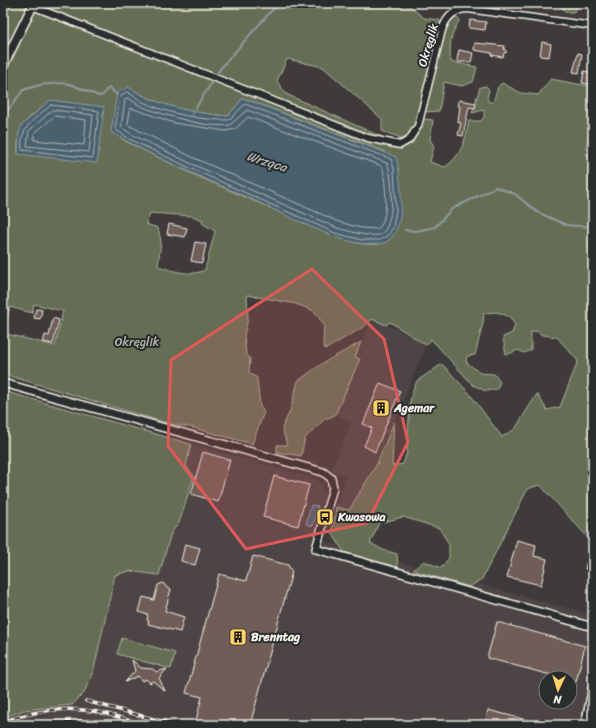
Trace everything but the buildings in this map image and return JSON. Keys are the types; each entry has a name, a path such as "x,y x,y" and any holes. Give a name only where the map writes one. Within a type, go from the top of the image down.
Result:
{"main road":[{"path":"3,66 33,4"}],"street":[{"name":"Okręglik","path":"33,4 368,138 400,145 409,140 418,126 442,30 453,13 468,9 593,26"},
{"path":"3,382 323,472 331,478 333,488 316,549 593,627"},
{"path":"584,725 593,686"}],"highlighted area":[{"path":"312,269 384,339 408,442 367,523 246,549 168,446 171,360"}],"shaded area":[{"path":"372,319 409,335 426,345 377,464 349,510 336,507 345,476 331,471 351,422 335,415 360,359 355,357"},
{"path":"3,391 317,479 327,495 315,539 593,615 593,725 3,725"}],"green space":[{"path":"3,3 406,3 424,18 439,20 441,23 416,118 433,120 430,140 434,146 430,162 445,167 451,163 459,153 469,121 481,121 484,117 484,110 472,113 480,87 486,86 489,90 487,98 489,102 493,102 498,87 502,83 521,93 538,95 551,79 593,87 591,115 593,117 593,135 589,136 584,153 590,155 593,147 593,543 540,485 530,488 526,492 482,579 469,587 413,570 424,561 441,568 449,558 449,544 439,528 403,517 379,523 370,543 383,550 397,554 398,568 344,552 332,533 336,507 349,510 377,464 394,422 392,466 403,464 407,452 410,402 413,390 417,381 442,364 469,393 502,437 515,429 537,394 547,410 560,407 578,361 557,337 542,335 536,331 531,332 531,350 524,353 518,350 506,355 503,337 512,333 515,325 510,317 497,312 484,313 475,355 467,356 466,362 480,373 494,374 500,382 497,389 486,391 473,385 431,339 426,345 390,322 386,325 372,319 365,326 326,349 323,346 324,325 314,311 296,304 247,295 248,318 244,336 246,354 250,358 249,373 257,378 260,406 264,412 252,444 190,427 170,424 3,374","holes":["287,59 323,67 382,119 382,131 404,139 391,141 286,94 277,81","128,87 139,94 176,108 228,116 243,98 384,151 391,238 380,244 362,244 334,236 188,172 121,138","50,101 104,107 18,154 18,143 21,128","150,213 192,216 203,220 202,223 215,231 205,270 188,273 158,266 161,241 158,228 146,224","34,304 63,311 55,346 3,333 10,307 32,313"]},
{"path":"562,3 580,3 574,12 566,12 561,7"},
{"path":"456,17 460,20 452,35 450,51 451,62 477,67 473,82 462,86 444,82 439,111 425,112 445,32 451,20"},
{"path":"361,342 355,357 360,359 335,415 325,419 305,438 301,456 277,452 277,445 287,445 282,428 290,411 298,381 323,363"},
{"path":"3,391 191,444 186,466 194,476 179,523 171,533 159,575 129,571 115,575 94,669 84,693 72,705 24,710 3,718"},
{"path":"122,638 175,653 171,669 117,654"}],"water":[{"path":"128,87 139,94 176,108 228,116 243,98 396,157 401,190 398,227 393,236 381,244 352,242 338,238 143,150 111,132 117,93"},
{"path":"50,100 104,107 97,163 18,154 19,133 21,126"},
{"path":"311,505 318,506 313,526 306,524"}],"waterway":[{"path":"192,114 220,69 270,12 281,3"},
{"name":"Wrząca","path":"3,117 23,90 40,85 59,83 70,84 99,96 103,95 107,89 110,88 117,95"},
{"name":"Wrząca","path":"405,230 416,231 435,227 452,209 496,187 515,194 537,212 566,225 593,227"}],"railway":[{"path":"86,701 176,725"},
{"path":"3,722 37,712 74,709 104,713 146,725"},
{"path":"35,725 78,721 120,725"}],"place":[{"name":"Agemar","path":"381,408"},
{"name":"Kwasowa","path":"325,517"},
{"name":"Brenntag","path":"238,637"}]}
